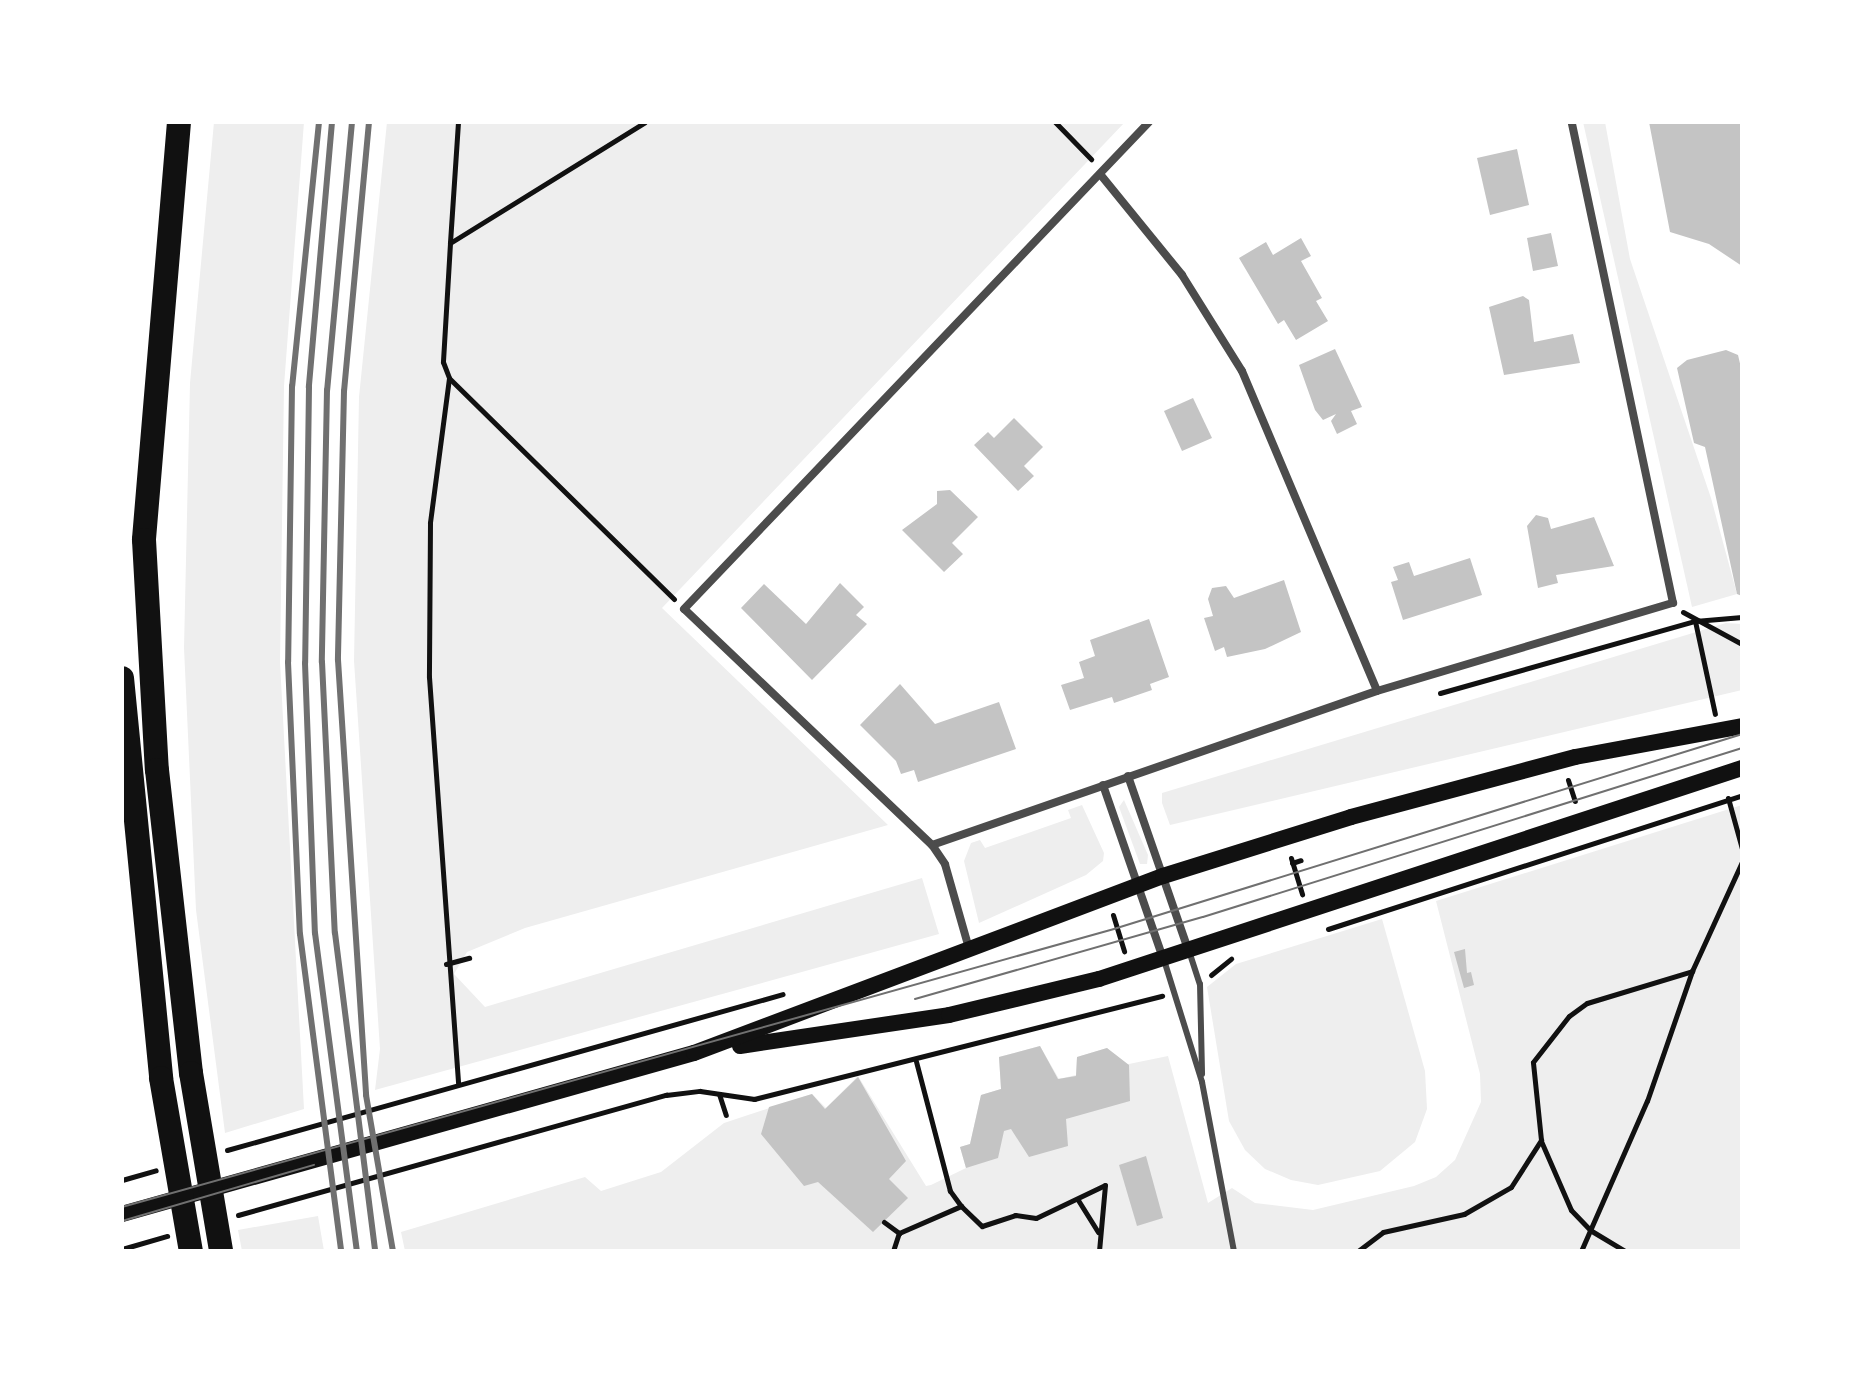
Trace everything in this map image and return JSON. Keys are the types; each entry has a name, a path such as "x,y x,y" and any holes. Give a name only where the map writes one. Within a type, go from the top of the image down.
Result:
{"highway":[{"path":"179,122 144,540 159,785 191,1073 221,1251"},
{"path":"122,678 161,1078 191,1251"}],"main road":[{"path":"122,1214 694,1053 971,953 1135,886 1285,838 1563,761 1742,726"},
{"path":"694,1053 949,1015 1163,959 1582,824 1742,768"}],"street":[{"path":"971,953 945,864 932,845 684,609 1149,122"},
{"path":"932,845 1377,691 1673,603 1572,122"},
{"path":"1100,174 1182,275 1242,371 1377,691"},
{"path":"1128,776 1189,951"},
{"path":"1103,785 1135,886 1163,959"}],"lane":[{"path":"1189,951 1200,984 1202,1082"},
{"path":"1163,959 1202,1082 1234,1251"}],"path":[{"path":"458,122 443,362 449,378 684,609"},
{"path":"450,243 645,122"},
{"path":"1055,122 1100,174"},
{"path":"449,378 430,523 430,631 446,964 458,1083"},
{"path":"1427,697 1695,621 1742,617"},
{"path":"1695,621 1742,644"},
{"path":"1695,621 1715,716"},
{"path":"1563,761 1589,848"},
{"path":"1285,838 1315,933 1589,848 1742,795"},
{"path":"1728,798 1742,849"},
{"path":"1292,863 1301,860"},
{"path":"1581,1251 1647,1101 1692,971 1742,862"},
{"path":"1200,984 1234,957"},
{"path":"446,964 469,958"},
{"path":"1625,1251 1590,1230 1571,1210 1541,1140 1533,1062 1569,1016 1587,1003 1692,971"},
{"path":"237,1147 789,993"},
{"path":"247,1212 666,1095 719,1094 754,1099 916,1061 1138,1002"},
{"path":"916,1061 950,1191 961,1206 982,1226 1015,1215 1036,1218 1105,1185 1099,1251"},
{"path":"719,1094 726,1115"},
{"path":"1358,1251 1383,1232 1489,1203 1528,1166 1541,1140"},
{"path":"1078,1200 1099,1233"},
{"path":"893,1251 899,1233 961,1206"},
{"path":"884,1222 899,1233"}],"shaded area":[{"path":"214,122 304,122 284,386 280,662 304,1109 225,1133 196,910 184,648 190,383"},
{"path":"387,122 1125,122 662,608 888,825 525,928 467,952 454,974 485,1007 922,878 939,934 375,1090 380,1049 354,661 359,397"},
{"path":"1583,122 1605,122 1630,259 1711,498 1737,594 1692,607"},
{"path":"1726,623 1742,624 1742,690 1170,825 1162,803 1162,793"},
{"path":"1124,800 1148,855 1147,864 1140,864 1119,807"},
{"path":"1082,805 1104,853 1103,861 1086,875 979,923 964,861 971,843 980,840 985,848 1071,818 1068,810"},
{"path":"1742,805 1742,1251 405,1251 401,1232 585,1177 601,1191 661,1172 724,1123 812,1094 826,1108 858,1076 926,1186 931,1185 966,1168 960,1147 970,1144 981,1095 1001,1089 999,1057 1040,1046 1059,1079 1076,1075 1077,1057 1107,1048 1124,1065 1168,1056 1208,1203 1232,1188 1255,1203 1313,1210 1414,1186 1436,1177 1455,1160 1481,1102 1480,1074 1436,901"},
{"path":"1382,919 1425,1071 1427,1109 1415,1142 1380,1171 1318,1185 1291,1180 1265,1169 1245,1150 1229,1121 1207,987 1236,964"},
{"path":"318,1216 324,1251 242,1251 238,1230"}],"building":[{"path":"1649,122 1742,122 1742,266 1709,244 1670,232"},
{"path":"1517,149 1529,205 1490,215 1477,158"},
{"path":"1551,233 1558,266 1533,271 1527,238"},
{"path":"1301,238 1311,256 1301,261 1322,298 1316,301 1328,321 1296,340 1284,320 1278,324 1239,258 1266,242 1273,255"},
{"path":"1523,296 1529,300 1534,342 1573,334 1580,363 1504,375 1489,307"},
{"path":"1335,349 1362,407 1351,411 1357,424 1337,434 1331,421 1336,414 1323,420 1315,410 1299,365"},
{"path":"1726,350 1738,355 1742,372 1742,596 1737,594 1705,447 1694,443 1677,368 1687,360"},
{"path":"1193,398 1212,438 1182,451 1164,411"},
{"path":"1014,418 1043,447 1024,466 1034,476 1018,491 974,445 988,432 994,438"},
{"path":"950,490 978,517 952,543 963,554 944,572 902,530 937,504 937,491"},
{"path":"1536,515 1548,518 1551,529 1594,517 1614,566 1556,575 1558,583 1538,588 1527,526"},
{"path":"1470,558 1482,595 1403,620 1391,582 1398,580 1393,567 1409,562 1414,576"},
{"path":"1284,580 1301,632 1265,649 1227,657 1224,647 1215,651 1204,618 1213,616 1208,599 1212,588 1226,586 1234,598"},
{"path":"840,583 864,607 856,615 867,624 812,680 741,608 764,584 806,624"},
{"path":"1149,619 1169,677 1150,684 1152,690 1114,703 1112,697 1070,710 1061,685 1084,678 1079,662 1095,656 1090,640"},
{"path":"900,684 935,724 999,702 1016,749 918,782 914,770 901,774 896,761 860,725"},
{"path":"1465,949 1467,973 1471,972 1474,985 1464,988 1454,952"},
{"path":"1040,1046 1058,1079 1076,1076 1077,1057 1107,1048 1129,1065 1130,1101 1066,1119 1068,1146 1029,1157 1011,1129 1004,1131 998,1158 966,1168 960,1147 970,1144 981,1095 1001,1089 999,1057"},
{"path":"858,1077 906,1161 889,1179 908,1198 873,1232 818,1182 804,1186 761,1134 769,1107 812,1094 825,1109"},
{"path":"1146,1156 1163,1218 1137,1226 1119,1165"}],"tram line":[{"path":"122,1207 1117,928 1742,734"},
{"path":"915,999 1203,917 1742,748"},
{"path":"122,1221 314,1165"}],"railway":[{"path":"319,122 292,386 288,662 300,934 341,1251"},
{"path":"332,122 309,387 305,663 315,933 357,1251"},
{"path":"352,122 327,390 322,662 335,933 375,1251"},
{"path":"369,122 344,391 338,660 366,1095 393,1251"}]}
